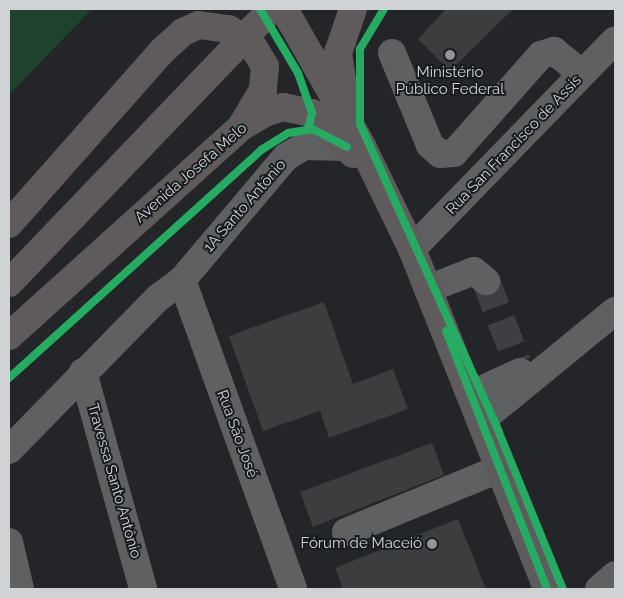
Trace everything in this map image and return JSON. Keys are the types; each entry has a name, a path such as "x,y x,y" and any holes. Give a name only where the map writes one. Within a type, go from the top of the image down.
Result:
{"main road":[{"path":"9,283 198,82 272,9"},
{"path":"284,9 335,98 347,134"},
{"path":"347,134 338,53 346,18 353,9"},
{"path":"9,224 162,51 183,20 216,24 248,43 265,66 259,98 241,127"},
{"name":"Avenida Josefa Melo","path":"9,336 241,127 267,112 298,107 347,134 382,184 412,249 483,419 547,589"}],"street":[{"name":"Rua San Francisco de Assis","path":"412,249 615,40"},
{"path":"392,54 430,145 440,154 454,153 541,55 554,51 582,74"},
{"name":"1A Santo Antônio","path":"9,450 84,372 182,280 286,157 304,146 347,134"},
{"path":"428,289 474,271 486,280"},
{"name":"Rua São José","path":"182,280 293,589"},
{"path":"472,394 521,373 615,311"},
{"name":"Travessa Santo Antônio","path":"84,372 143,589"},
{"path":"483,419 521,373"},
{"path":"346,532 501,468"},
{"path":"9,542 20,589"},
{"path":"600,589 615,575"}],"green space":[{"path":"9,9 92,9 9,95"}],"building":[{"name":"Ministério Público Federal","path":"446,9 513,9 450,71 418,39"},
{"path":"324,302 353,384 393,369 408,409 329,438 320,411 263,431 229,336"},
{"path":"432,443 444,475 313,527 300,492"},
{"name":"Fórum de Maceió","path":"458,519 486,589 343,589 335,568"}],"tunnel":[{"path":"486,281 517,362"}],"cycle path":[{"path":"260,9 298,73 312,113 308,129"},
{"path":"384,9 360,49 360,124 498,430 563,589"},
{"path":"9,378 261,150 288,133 312,129 347,147"},
{"path":"446,331 547,589"}],"place":[{"name":"Ministério Público Federal","path":"450,55"},
{"name":"Fórum de Maceió","path":"432,544"}]}
